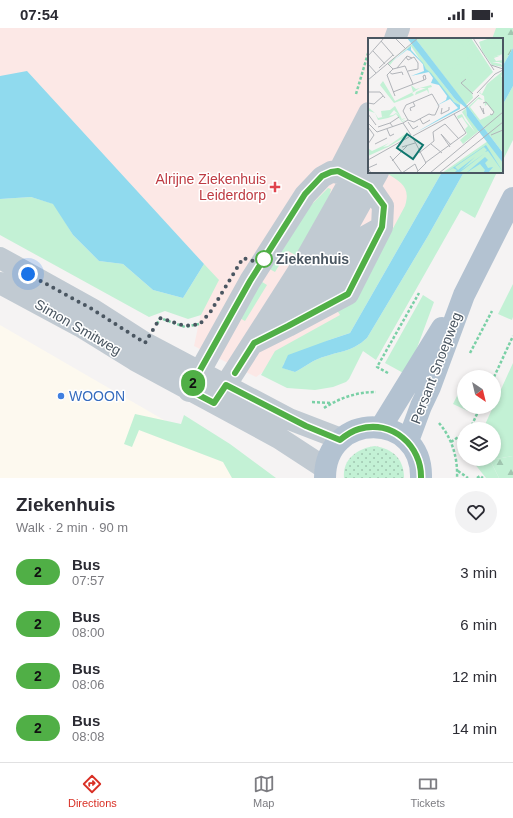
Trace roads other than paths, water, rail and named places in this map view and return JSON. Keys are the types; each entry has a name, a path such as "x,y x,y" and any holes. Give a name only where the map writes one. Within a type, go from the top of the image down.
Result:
{"main road":[{"name":"Persant Snoepweg","path":"380,427 464,295 513,198"},
{"name":"Persant Snoepweg","path":"408,441 430,387 464,295"},
{"path":"325,473 328,457 340,440 350,433 360,429 380,427 392,430 408,441 418,458 421,467 421,478"}],"street":[{"path":"395,38 399,28"},
{"path":"317,240 349,224 359,177 368,119"},
{"path":"214,403 254,343 336,206 359,177 368,150"},
{"path":"189,390 250,281 305,194 322,176 331,172 359,177 384,206 382,227 348,294 254,343"},
{"path":"295,275 382,227"},
{"name":"Simon Smitweg","path":"0,258 92,309 145,343 295,421 340,440"},
{"path":"272,311 364,261"},
{"name":"Simon Smitweg","path":"0,283 80,326 135,360 279,438 325,473"}],"water":[{"path":"513,48 513,86 503,104 503,65"},
{"path":"27,71 204,264 183,298 153,290 123,264 99,261 73,235 53,204 31,197 0,199 0,76"},
{"path":"441,173 463,173 367,338 349,349 325,356 295,372 282,368 288,355 350,333"}],"place":[{"name":"Alrijne Ziekenhuis Leiderdorp","path":"275,187"},
{"name":"Ziekenhuis","path":"264,259"},
{"name":"WOOON","path":"61,396"}]}
